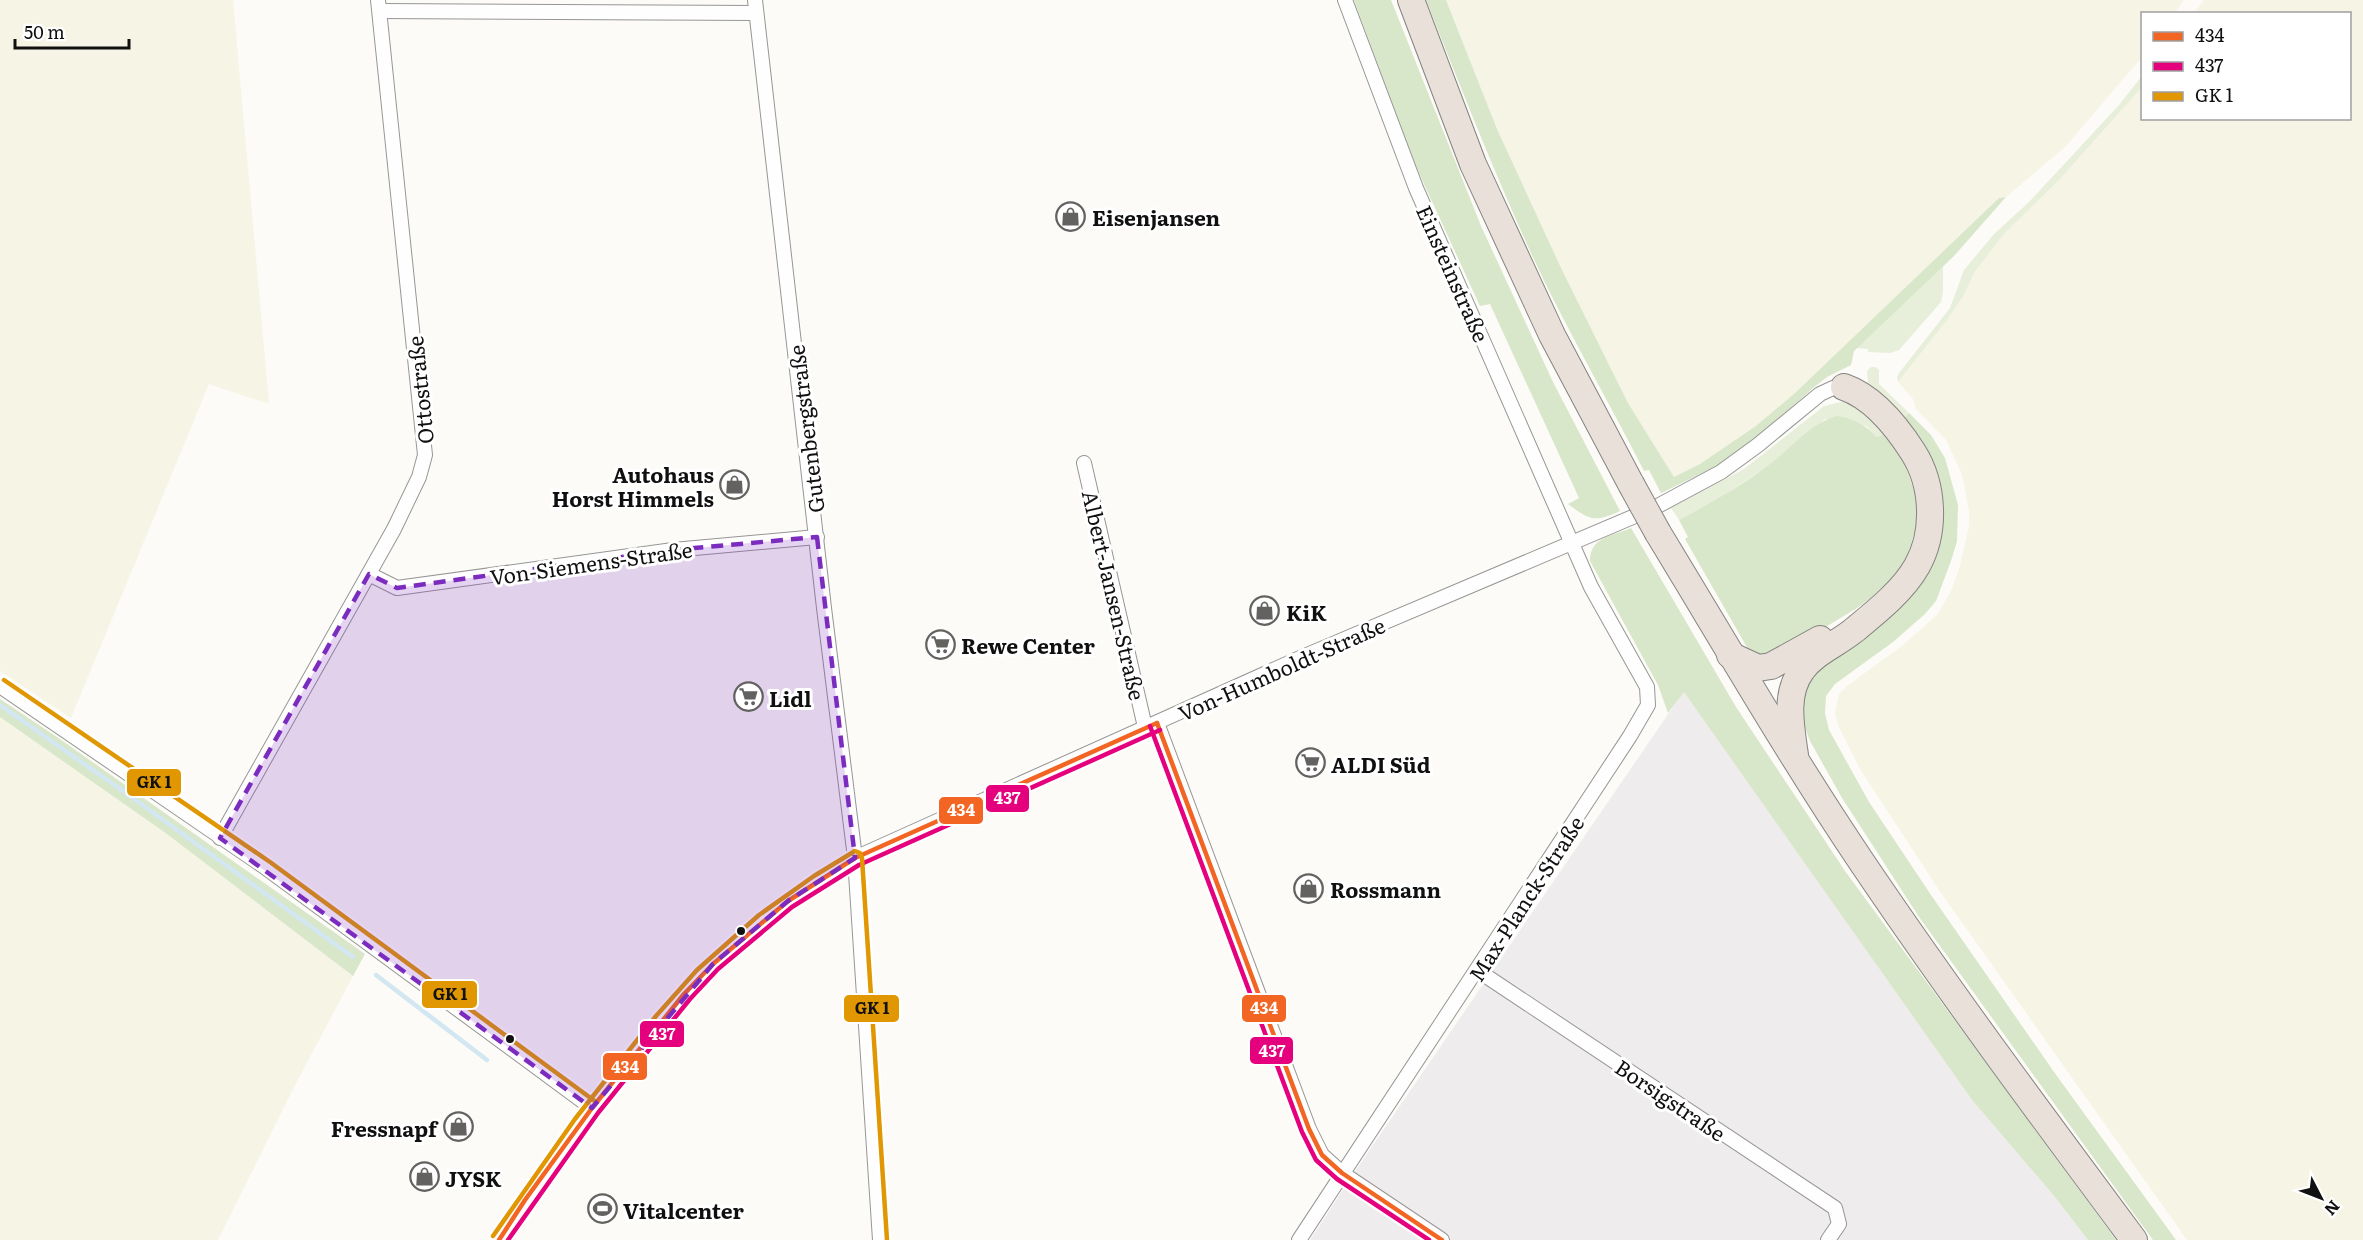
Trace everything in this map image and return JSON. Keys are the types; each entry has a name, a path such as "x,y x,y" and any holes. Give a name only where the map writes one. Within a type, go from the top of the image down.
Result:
{"highway":[{"path":"1411,0 1482,184 1552,335 1658,533 1796,761 1904,924 2134,1240"},
{"path":"1796,761 1791,734 1791,698 1802,669 1811,660 1852,632 1888,600 1908,578 1922,553 1929,522 1928,492 1916,456 1869,400 1860,393 1844,387"},
{"path":"1730,655 1758,668 1771,666 1888,600"}],"street":[{"name":"Einsteinstraße","path":"1344,0 1416,188 1573,542"},
{"path":"379,6 755,7"},
{"name":"Ottostraße","path":"220,838 369,574 419,477 425,455 379,6"},
{"name":"Gutenbergstraße","path":"755,7 855,858 880,1240"},
{"name":"Von-Humboldt-Straße","path":"499,1240 522,1204 592,1108 684,994 713,964 788,901 855,858 1300,658 1654,508 1721,472 1820,394 1833,388 1844,387"},
{"name":"Albert-Jansen-Straße","path":"1084,463 1151,725 1309,1129 1322,1155 1342,1173 1443,1240"},
{"name":"Von-Siemens-Straße","path":"369,574 397,588 673,550 817,537"},
{"name":"Max-Planck-Straße","path":"1299,1240 1630,736 1648,705 1647,687 1591,587 1573,542"},
{"path":"0,686 365,940 592,1108"},
{"name":"Borsigstraße","path":"1477,970 1835,1208 1839,1224 1828,1240"}],"highlighted area":[{"path":"817,537 855,858 788,901 713,964 592,1108 220,838 369,574 397,588 673,550"}],"shaded area":[{"path":"0,0 233,0 269,404 209,384 71,718 0,671"},
{"path":"1446,0 2184,0 2176,12 2141,12 2141,58 2066,146 2006,197 1999,198 1795,393 1756,427 1700,464 1674,477 1628,403 1561,268 1497,129"},
{"path":"2204,0 2363,0 2363,1240 2187,1240 1939,890 1860,769 1838,725 1835,713 1839,694 1902,646 1938,614 1952,589 1969,526 1969,511 1962,474 1946,440 1916,409 1913,399 1898,382 1947,320 1964,295 1974,273 2004,234 2059,180 2141,87 2141,120 2351,120 2351,12 2195,12"},
{"path":"1684,691 1972,1100 2055,1197 2088,1240 1310,1240"},
{"path":"0,717 167,834 353,976 293,1089 218,1240 0,1240"}],"green space":[{"path":"1354,0 1391,0 1481,226 1553,382 1620,511 1604,517 1592,518 1568,504 1579,498 1490,304 1480,306 1413,160"},
{"path":"1426,0 1446,0 1497,129 1561,268 1628,403 1674,477 1700,464 1756,426 1795,393 1999,198 2006,197 1954,256 1854,351 1851,365 1827,377 1757,438 1715,467 1661,493 1649,470 1644,471 1544,281 1490,159"},
{"path":"2141,77 2141,88 2059,180 2004,234 1974,273 1964,295 1947,320 1898,382 1899,373 1950,308 1964,270 1994,234 2029,202 2119,105"},
{"path":"1943,266 1941,302 1899,350 1890,353 1868,352 1868,349 1856,348"},
{"path":"1871,367 1879,370 1879,384 1909,413 1902,420 1868,383 1867,371"},
{"path":"1845,401 1855,404 1886,433 1877,437 1866,426 1825,419 1770,465 1721,497 1679,520 1671,508 1744,469 1824,406"},
{"path":"1909,413 1931,435 1945,458 1958,505 1957,541 1936,601 1925,614 1893,642 1835,684 1826,696 1825,713 1829,730 1869,802 1931,895 2054,1072 2176,1240 2153,1240 1919,917 1842,798 1810,741 1801,717 1806,677 1909,598 1925,575 1937,547 1943,519 1943,504 1937,482 1902,420"},
{"path":"1837,416 1859,423 1877,437 1886,433 1904,462 1918,501 1918,520 1907,558 1895,577 1857,608 1781,654 1755,656 1748,649 1685,539 1688,537 1679,520 1748,480 1818,424"},
{"path":"1631,528 1736,707 1845,871 2116,1240 2088,1240 2055,1197 1972,1100 1684,692 1668,713 1658,685 1590,561 1591,553 1598,542"},
{"path":"0,699 365,954 353,976 167,834 0,717"}],"waterway":[{"path":"0,705 353,957"},
{"path":"376,975 487,1060"}],"transit line":[{"path":"4,680 270,862 596,1102"},
{"name":"434","path":"1157,723 1309,1129 1322,1155 1342,1173 1442,1240"},
{"name":"434","path":"499,1240 592,1108 684,994 713,964 788,901 855,858 1157,723"},
{"name":"437","path":"1150,726 1302,1132 1316,1160 1337,1179 1429,1240"},
{"name":"437","path":"508,1240 598,1113 690,999 718,969 792,907 859,865 1160,730"},
{"path":"493,1236 575,1119 656,1016 697,970 759,915 814,876 855,851 860,853 862,858 887,1240"}],"place":[{"name":"Eisenjansen","path":"1071,216"},
{"name":"Autohaus Horst Himmels","path":"735,485"},
{"name":"KiK","path":"1265,611"},
{"name":"Rewe Center","path":"940,644"},
{"name":"Lidl","path":"748,697"},
{"name":"ALDI Süd","path":"1310,763"},
{"name":"Rossmann","path":"1309,888"},
{"name":"Fressnapf","path":"458,1127"},
{"name":"JYSK","path":"424,1177"},
{"name":"Vitalcenter","path":"602,1209"}]}
